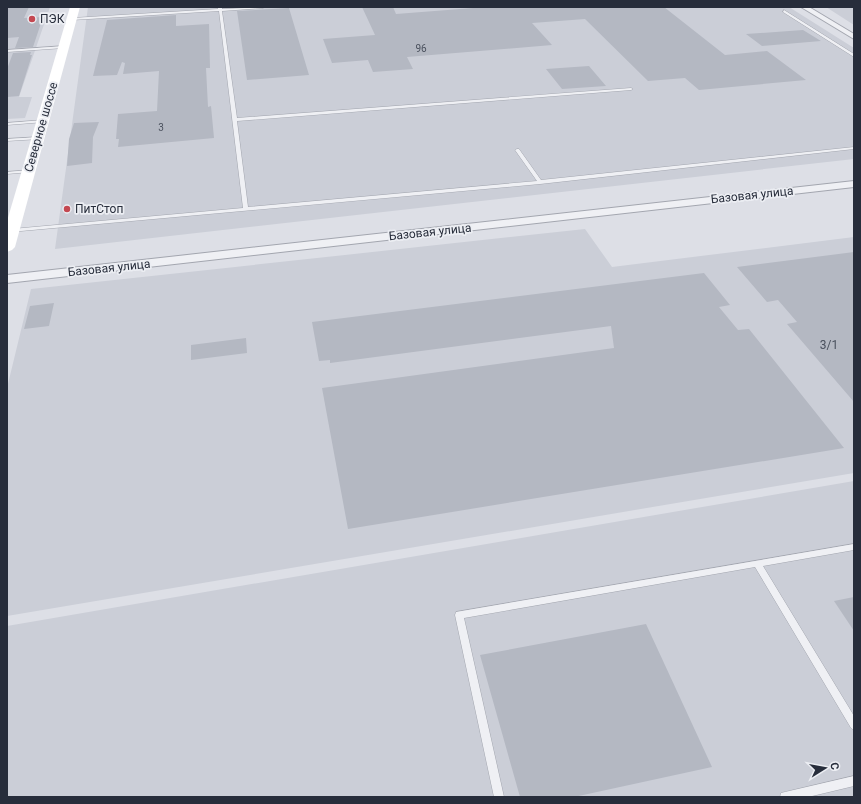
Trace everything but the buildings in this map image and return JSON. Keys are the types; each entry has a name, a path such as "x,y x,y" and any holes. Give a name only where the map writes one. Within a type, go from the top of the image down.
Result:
{"main road":[{"name":"Северное шоссе","path":"7,247 75,7"}],"street":[{"path":"804,7 854,38"},
{"name":"Базовая улица","path":"7,279 854,184"}],"lane":[{"path":"72,19 220,8 263,7"},
{"path":"220,8 246,209"},
{"path":"784,11 854,56"},
{"path":"7,51 64,47"},
{"path":"234,120 631,89"},
{"path":"7,124 43,121"},
{"path":"7,140 38,138"},
{"path":"12,231 540,182 854,148"},
{"path":"517,150 540,182"},
{"path":"7,173 29,171"},
{"path":"499,797 459,615 854,547"},
{"path":"758,563 854,725"},
{"path":"785,797 854,781"}],"shaded area":[{"path":"7,7 50,7 19,97 32,97 25,118 7,119"},
{"path":"88,7 789,7 854,48 854,159 55,249"},
{"path":"826,7 854,7 854,25"},
{"path":"585,229 612,267 854,237 854,473 7,616 7,388 31,289"},
{"path":"854,481 854,797 7,797 7,626"}],"place":[{"name":"ПЭК","path":"32,19"},
{"name":"ПитСтоп","path":"67,209"}]}
